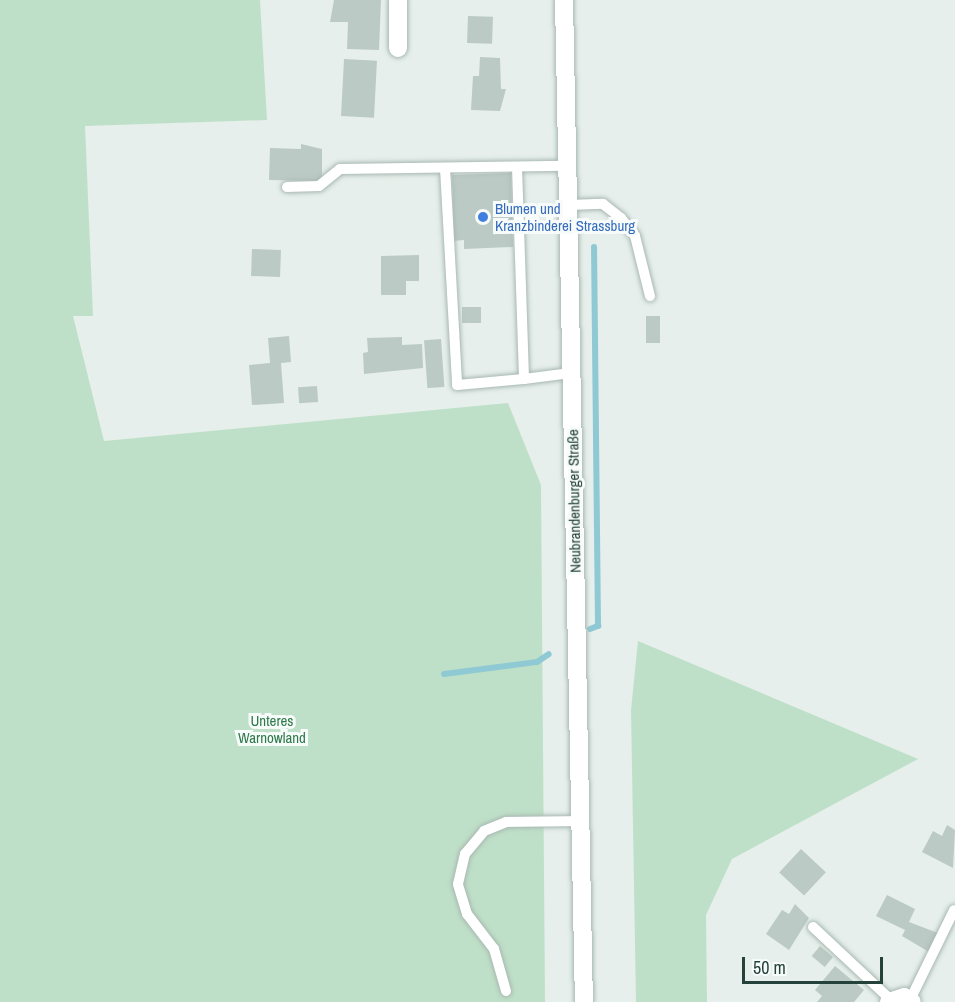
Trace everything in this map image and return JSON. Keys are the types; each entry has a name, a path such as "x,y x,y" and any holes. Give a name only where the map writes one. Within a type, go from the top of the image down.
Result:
{"main road":[{"path":"398,0 398,48"},
{"name":"Neubrandenburger Straße","path":"564,0 584,1002"},
{"path":"890,1001 911,1001"}],"lane":[{"path":"286,187 320,186 340,169 567,166"},
{"path":"517,167 524,379"},
{"path":"445,168 457,385 571,373"},
{"path":"568,205 603,204 621,218 636,236 650,296"},
{"path":"506,991 494,949 466,914 458,884 465,854 484,831 506,822 580,821"},
{"path":"911,1001 954,910"},
{"path":"813,927 890,1001"}],"green space":[{"name":"Unteres Warnowland","path":"0,0 260,0 267,120 85,126 93,316 73,316 104,441 508,403 541,485 545,1002 0,1002"},
{"path":"638,641 918,759 732,859 706,915 707,1002 636,1002 631,710"}],"building":[{"path":"334,0 381,0 379,50 347,49 348,22 330,22"},
{"path":"468,16 493,17 492,44 467,43"},
{"path":"480,57 500,58 501,89 506,89 500,111 471,110 473,76 479,76"},
{"path":"344,59 377,61 374,118 341,116"},
{"path":"301,144 322,149 322,181 269,180 270,148 301,149"},
{"name":"Blumen und Kranzbinderei Strassburg","path":"511,173 513,247 464,249 464,240 454,241 452,175"},
{"path":"252,249 281,250 280,277 251,276"},
{"path":"419,255 419,281 406,281 406,295 381,295 381,256"},
{"path":"462,307 481,307 481,323 462,323"},
{"path":"646,316 660,316 660,343 646,343"},
{"path":"289,336 291,362 281,363 284,403 252,405 249,365 270,363 268,338"},
{"path":"402,337 402,345 422,344 423,368 364,374 363,353 368,352 367,338"},
{"path":"441,339 444,387 427,388 424,340"},
{"path":"317,386 318,402 299,403 298,387"},
{"path":"947,825 955,830 953,868 922,852 933,831 942,836"},
{"path":"801,849 826,872 804,896 779,872"},
{"path":"887,895 915,909 909,922 938,933 929,952 902,936 905,930 876,916"},
{"path":"795,904 809,918 789,950 766,934 782,910 789,914"},
{"path":"820,946 833,957 825,967 812,956"},
{"path":"835,966 864,990 854,1002 817,1002 822,996 815,990"}],"waterway":[{"path":"590,629 598,626 594,247"},
{"path":"444,674 537,662 549,654"}],"place":[{"name":"Blumen und Kranzbinderei Strassburg","path":"483,217"}]}
